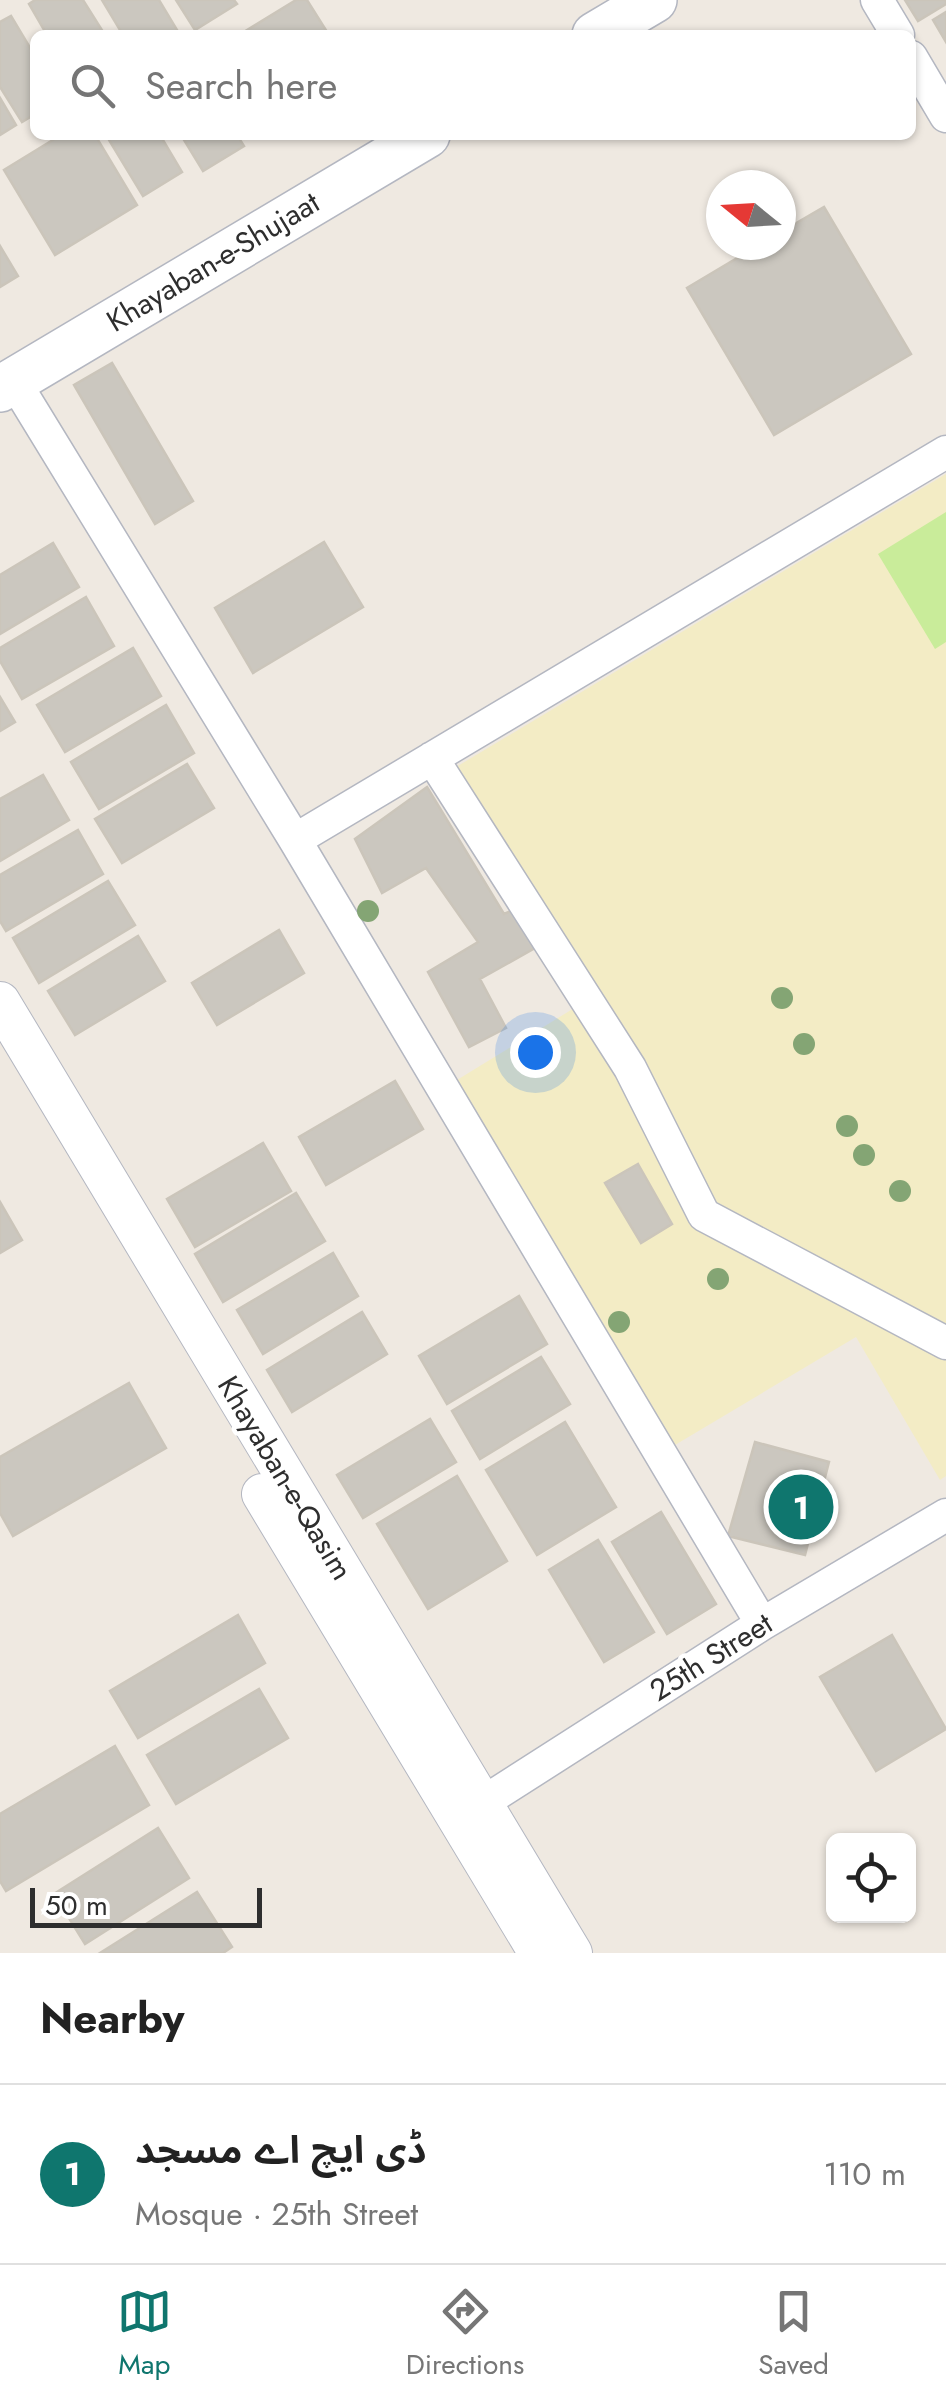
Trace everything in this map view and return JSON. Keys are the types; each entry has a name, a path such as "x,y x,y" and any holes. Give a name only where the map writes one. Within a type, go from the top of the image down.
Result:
{"main road":[{"path":"603,30 654,0"},
{"name":"Khayaban-e-Shujaat","path":"7,385 419,140"}],"street":[{"path":"877,0 895,30"},
{"path":"916,65 946,116"},
{"path":"7,385 295,840 762,1624"},
{"path":"295,840 946,452"},
{"path":"432,758 630,1068 704,1215 946,1343"},
{"name":"Khayaban-e-Qasim","path":"0,1002 468,1812 539,1953"},
{"name":"Khayaban-e-Qasim","path":"0,1056 468,1812 572,1953"},
{"name":"25th Street","path":"468,1812 762,1624 946,1515"}],"sand":[{"path":"946,474 946,1476 940,1480 856,1337 675,1445 457,1080 597,994 451,770"}],"green space":[{"path":"946,512 946,642 935,649 878,554"}],"building":[{"path":"35,0 83,0 102,30 44,30 29,4"},
{"path":"102,0 159,0 177,30 120,30"},
{"path":"176,0 234,0 237,4 195,30"},
{"path":"296,0 307,0 326,30 247,30"},
{"path":"905,0 946,0 946,4 918,21"},
{"path":"946,12 946,42 933,20"},
{"path":"11,16 30,48 30,117 22,122 0,87 0,22"},
{"path":"0,98 16,125 0,135"},
{"path":"53,140 98,140 137,205 55,255 4,170"},
{"path":"109,140 163,140 182,172 143,196"},
{"path":"184,140 240,140 244,146 203,171"},
{"path":"824,207 911,354 774,435 687,288 734,260 796,260 796,223"},
{"path":"0,246 18,276 0,287"},
{"path":"112,363 193,501 155,524 74,385"},
{"path":"324,542 363,607 253,673 215,608"},
{"path":"53,543 79,587 0,634 0,575"},
{"path":"86,597 114,646 22,699 0,661 0,648"},
{"path":"133,648 161,696 65,752 37,705"},
{"path":"0,697 15,722 0,731"},
{"path":"166,705 194,753 99,809 71,762"},
{"path":"187,764 214,808 122,863 95,819"},
{"path":"43,775 69,820 0,861 0,799"},
{"path":"427,787 504,914 515,909 535,948 480,979 506,1028 469,1047 428,972 478,942 426,868 382,893 355,839"},
{"path":"78,830 103,874 6,931 0,921 0,875"},
{"path":"108,881 135,925 39,983 13,938"},
{"path":"279,930 304,973 217,1025 192,983"},
{"path":"138,936 165,981 75,1035 48,991"},
{"path":"395,1081 423,1129 326,1185 299,1137"},
{"path":"263,1143 291,1191 195,1247 167,1199"},
{"path":"638,1164 672,1224 641,1243 605,1183"},
{"path":"296,1193 325,1241 223,1302 195,1254"},
{"path":"0,1202 22,1240 0,1253"},
{"path":"333,1253 358,1296 263,1354 237,1310"},
{"path":"519,1296 547,1344 447,1404 419,1356"},
{"path":"362,1312 387,1354 292,1412 267,1370"},
{"path":"541,1357 570,1404 480,1459 452,1411"},
{"path":"129,1383 166,1448 13,1536 0,1513 0,1457"},
{"path":"430,1419 456,1462 363,1518 337,1475"},
{"path":"565,1422 616,1507 537,1555 486,1470"},
{"path":"755,1442 829,1462 805,1555 728,1536"},
{"path":"457,1476 507,1561 428,1609 377,1524"},
{"path":"661,1512 716,1604 667,1634 612,1542"},
{"path":"598,1540 654,1632 604,1662 549,1570"},
{"path":"238,1615 265,1663 138,1738 110,1691"},
{"path":"892,1635 946,1729 876,1771 820,1677"},
{"path":"259,1689 288,1738 176,1804 147,1755"},
{"path":"115,1746 149,1805 6,1891 0,1881 0,1814"},
{"path":"158,1828 189,1878 85,1944 54,1894"},
{"path":"197,1892 232,1947 223,1953 100,1953"}],"place":[{"name":"ڈی ایچ اے مسجد","path":"801,1507"}]}
